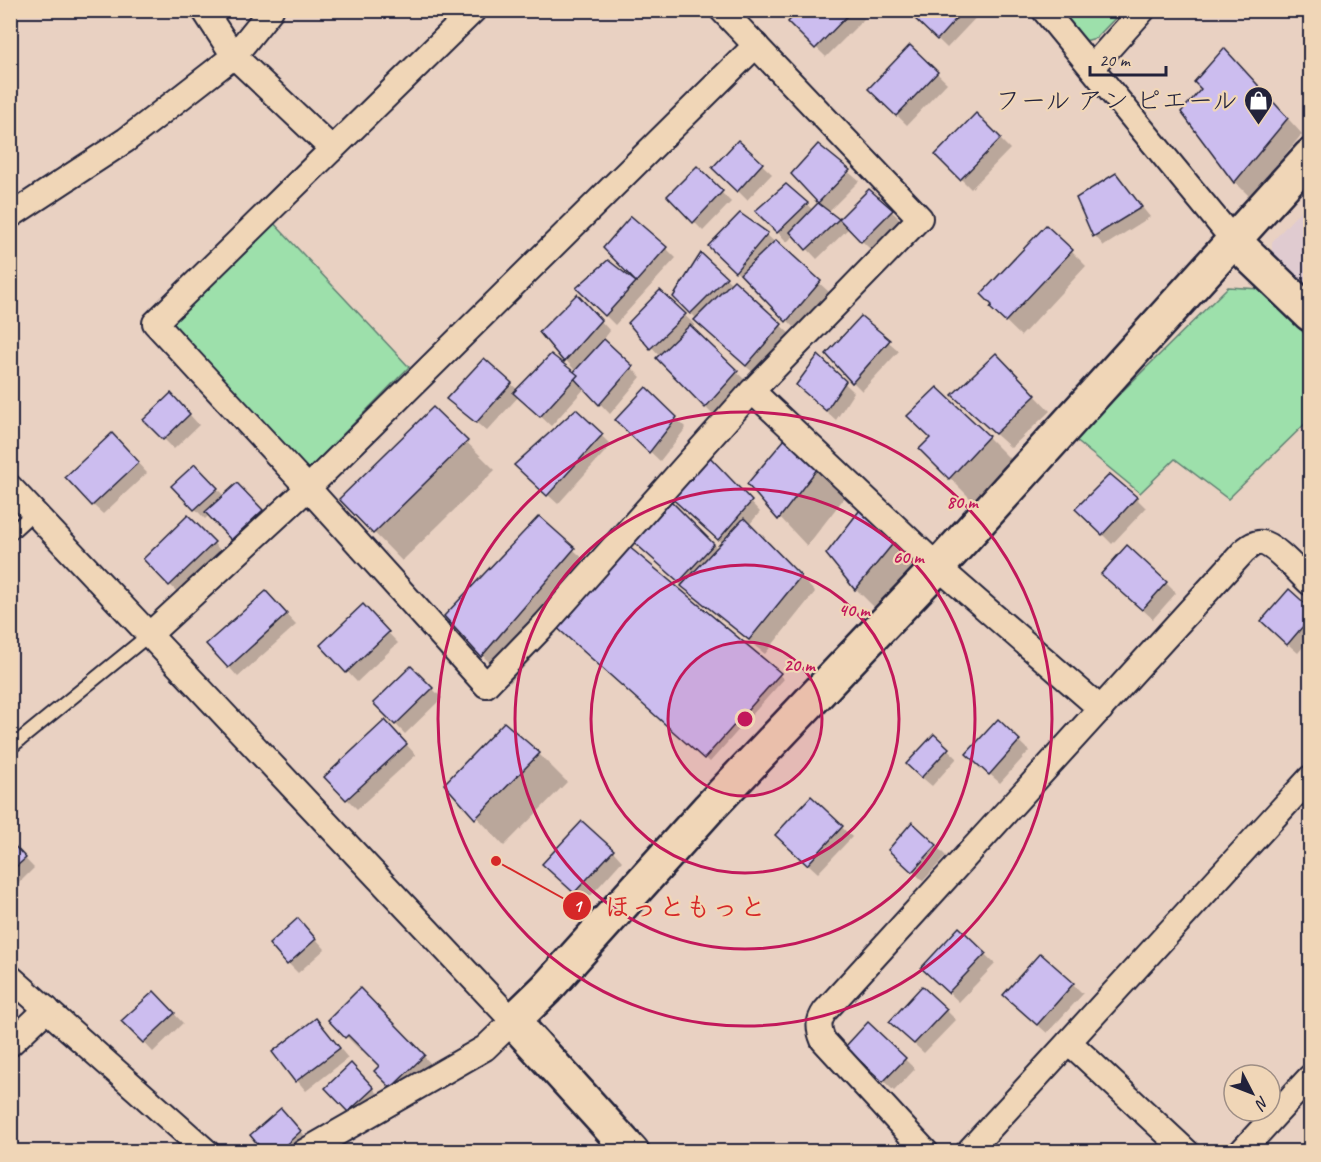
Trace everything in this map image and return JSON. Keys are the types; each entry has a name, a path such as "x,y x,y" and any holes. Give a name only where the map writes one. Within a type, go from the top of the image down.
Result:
{"street":[{"path":"204,10 234,56 332,149"},
{"path":"10,216 126,140 234,56 271,10"},
{"path":"460,15 332,149 154,323 308,488 486,685 546,623 752,391 920,218 722,10"},
{"path":"1044,10 1234,241 1311,314"},
{"path":"1092,67 1143,10"},
{"path":"150,634 308,488 756,45"},
{"path":"304,1152 485,1048 513,1022 709,808 938,567 1311,156"},
{"path":"752,391 938,567 1101,709"},
{"path":"10,487 513,1022 632,1152"},
{"path":"926,1152 823,1040 819,1029 819,1019 832,1002 1251,545 1262,543 1273,548 1311,583"},
{"path":"968,1152 1311,778"},
{"path":"10,977 207,1152"},
{"path":"10,1044 47,1009"},
{"path":"1069,1042 1187,1152"},
{"path":"1241,1152 1311,1077"}],"lane":[{"path":"10,534 34,512"},
{"path":"10,748 150,634"}],"shaded area":[{"path":"1310,200 1310,295 1272,260 1272,242"}],"green space":[{"path":"1056,11 1122,11 1096,38 1081,42"},
{"path":"270,219 409,367 306,472 168,317"},
{"path":"1228,287 1260,289 1310,339 1310,419 1228,499 1175,459 1140,493 1074,439"}],"building":[{"path":"799,10 853,10 815,49 788,22"},
{"path":"914,10 964,10 937,40 910,14"},
{"path":"910,45 938,72 896,116 868,89"},
{"path":"1224,48 1288,118 1234,183 1181,112 1201,89 1194,82"},
{"path":"976,113 1001,138 960,180 935,155"},
{"path":"738,140 763,163 737,192 712,168"},
{"path":"818,144 850,170 818,203 791,174"},
{"path":"697,166 723,191 693,223 667,196"},
{"path":"1116,173 1142,207 1093,237 1076,198"},
{"path":"786,184 808,203 777,233 755,211"},
{"path":"869,189 893,210 861,242 839,219"},
{"path":"818,203 839,219 806,250 790,232"},
{"path":"740,213 768,233 735,272 708,246"},
{"path":"631,216 667,247 636,282 603,248"},
{"path":"1046,225 1073,250 1005,322 990,308 992,305 981,294"},
{"path":"776,240 821,281 786,322 740,274"},
{"path":"701,253 727,277 690,314 673,297"},
{"path":"608,260 636,282 605,316 576,288"},
{"path":"734,280 782,324 746,366 694,320"},
{"path":"660,290 686,314 650,349 628,323"},
{"path":"577,294 601,320 564,362 539,332"},
{"path":"861,316 890,340 852,383 826,354"},
{"path":"690,325 738,371 705,408 656,358"},
{"path":"604,339 633,366 599,405 571,375"},
{"path":"996,353 1036,395 995,434 952,395"},
{"path":"551,354 578,375 540,417 513,393"},
{"path":"818,355 846,381 826,411 796,385"},
{"path":"484,358 512,383 476,423 446,399"},
{"path":"646,387 677,417 649,453 615,420"},
{"path":"937,387 989,436 949,479 919,449 930,438 907,416"},
{"path":"171,393 190,414 163,440 143,420"},
{"path":"433,407 468,441 373,534 339,499"},
{"path":"576,409 603,434 547,496 514,465"},
{"path":"112,433 139,462 92,506 65,477"},
{"path":"790,433 821,464 778,520 747,484"},
{"path":"704,451 752,501 718,540 667,494"},
{"path":"195,464 218,488 194,510 171,486"},
{"path":"1110,474 1137,497 1102,535 1075,509"},
{"path":"237,483 263,510 231,540 205,512"},
{"path":"667,497 714,544 679,582 628,537"},
{"path":"863,506 896,540 855,590 826,554"},
{"path":"188,515 215,542 169,586 143,559"},
{"path":"539,516 575,548 481,657 444,616"},
{"path":"744,518 801,576 749,640 681,586"},
{"path":"1127,545 1167,582 1142,610 1101,574"},
{"path":"628,546 781,673 704,759 554,625"},
{"path":"1289,589 1310,608 1310,618 1287,645 1261,621"},
{"path":"266,591 287,614 228,668 206,644"},
{"path":"363,604 389,632 346,673 320,645"},
{"path":"411,666 433,688 395,725 373,703"},
{"path":"998,719 1020,740 989,775 966,754"},
{"path":"385,720 407,744 346,800 324,777"},
{"path":"504,722 540,753 475,819 444,784"},
{"path":"934,734 949,748 921,778 906,764"},
{"path":"811,796 843,826 807,865 775,835"},
{"path":"582,821 614,850 574,893 542,864"},
{"path":"912,822 937,845 912,872 888,850"},
{"path":"10,841 26,858 10,872"},
{"path":"298,918 316,939 287,965 269,944"},
{"path":"959,927 986,953 948,993 921,968"},
{"path":"1040,953 1074,983 1037,1025 1003,995"},
{"path":"922,986 947,1009 914,1044 889,1022"},
{"path":"360,988 425,1055 391,1088 374,1071 379,1066 348,1035 345,1038 328,1020"},
{"path":"154,991 175,1013 143,1043 121,1021"},
{"path":"316,1018 340,1048 295,1082 272,1052"},
{"path":"868,1022 906,1058 883,1082 845,1047"},
{"path":"351,1063 374,1088 348,1112 325,1088"},
{"path":"281,1108 301,1131 278,1152 264,1152 250,1135"}],"place":[{"name":"フール アン ピエール","path":"1259,126"},
{"name":"ほっともっと","path":"496,861"}]}
